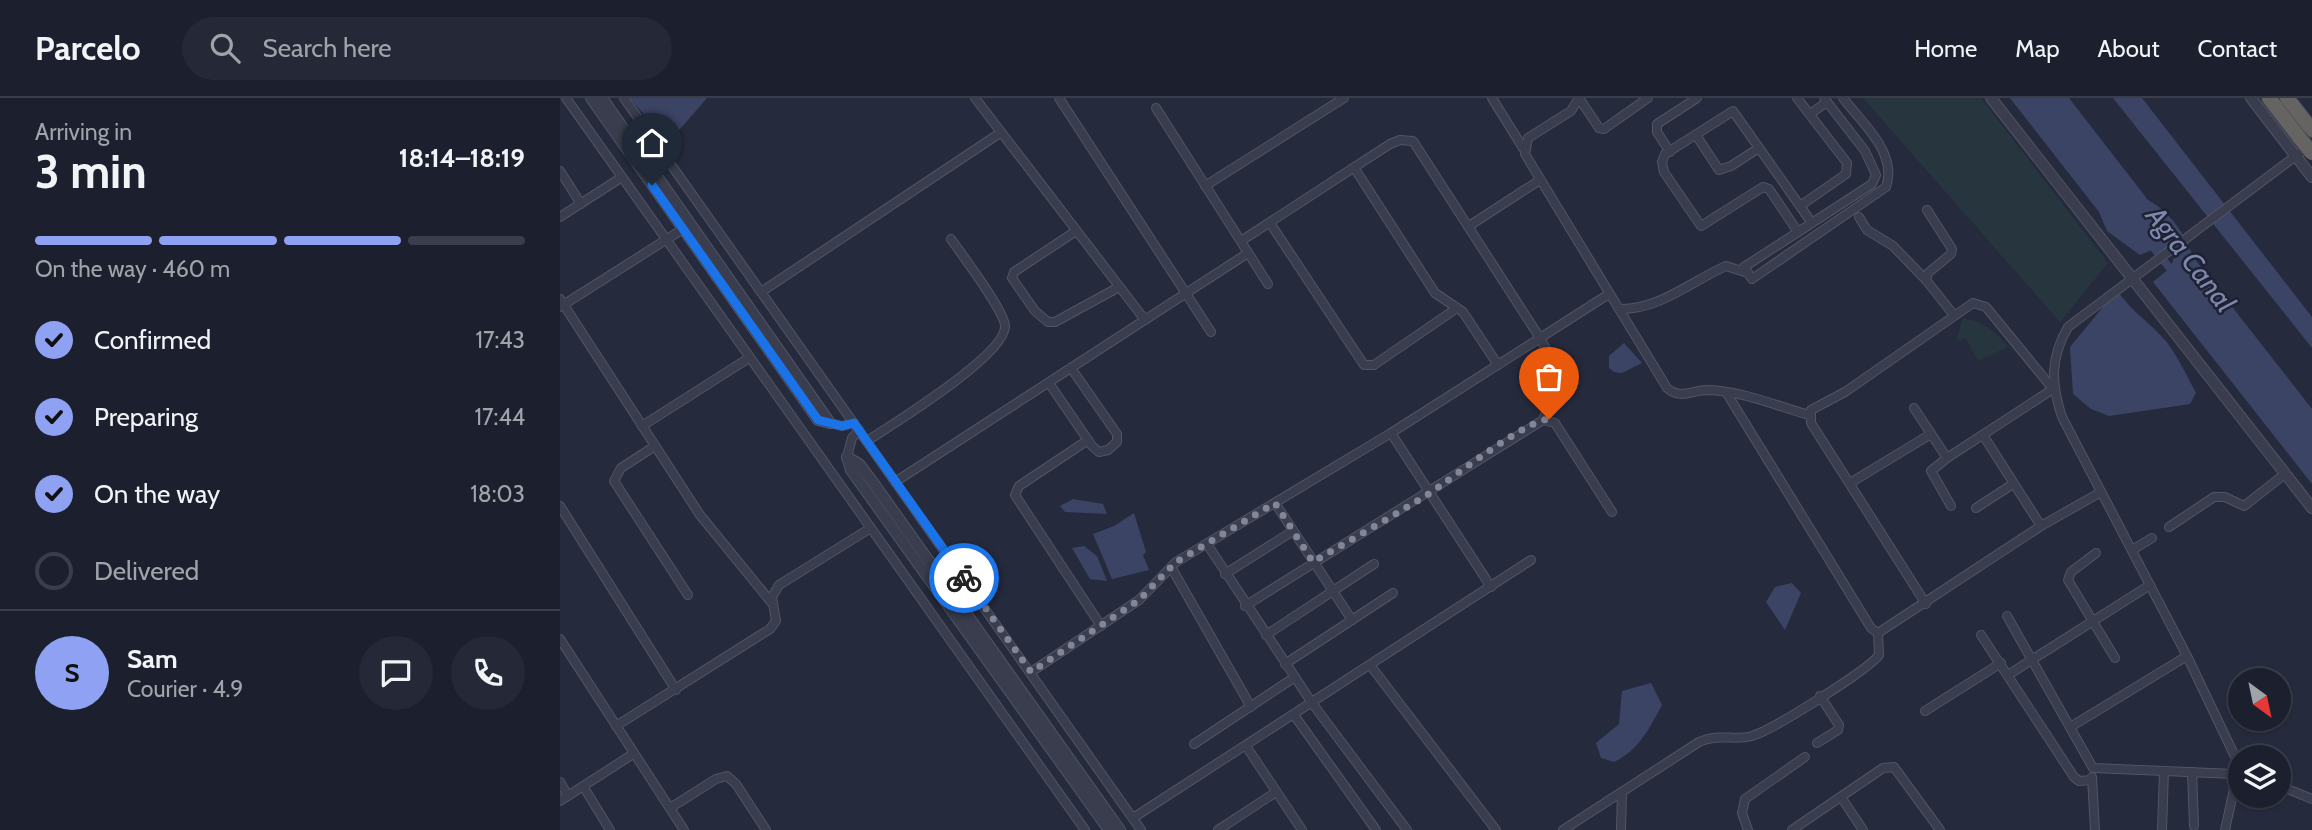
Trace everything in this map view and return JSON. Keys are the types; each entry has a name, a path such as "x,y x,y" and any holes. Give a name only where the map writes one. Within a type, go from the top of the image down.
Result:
{"highway":[{"path":"2269,98 2308,134"},
{"path":"2287,98 2308,134 2312,153"}],"street":[{"path":"566,98 869,529 1085,830"},
{"path":"590,98 818,420 856,427"},
{"path":"602,98 830,423"},
{"path":"624,98 1141,830"},
{"path":"975,98 1145,320"},
{"path":"1059,98 1211,332"},
{"path":"1205,186 1344,98"},
{"path":"1492,98 1609,293 1673,393 1726,392 1809,415"},
{"path":"1524,148 1528,138 1571,111 1579,98 1599,128 1604,129 1648,98"},
{"path":"1670,152 1657,132 1657,124 1697,98"},
{"path":"1797,98 1847,163 1848,169 1846,174 1800,206"},
{"path":"1619,309 1640,310 1655,304 1726,266 1748,273 1876,197 1886,187 1890,176 1884,150 1843,98"},
{"path":"1991,98 2137,277 2312,508"},
{"path":"2251,98 2292,157 2312,177"},
{"path":"1748,273 1798,232 1872,184 1875,175 1865,151 1825,100 1810,114"},
{"path":"1156,108 1268,284"},
{"path":"1798,232 1769,189 1762,187 1701,226 1664,172 1662,162 1670,152 1733,110 1812,223"},
{"path":"761,292 1000,133"},
{"path":"2228,748 2187,656 2062,417 2053,388 2055,363 2066,329 2292,157 2308,134"},
{"path":"1696,135 1719,170 1731,166 1759,148"},
{"path":"1241,241 1390,144 1400,139 1413,141 1540,338 1560,375 1543,420 1429,494 1313,562 1245,606"},
{"path":"1355,169 1435,293 1457,308 1498,365"},
{"path":"560,171 581,204"},
{"path":"1875,175 1890,176"},
{"path":"560,217 622,177"},
{"path":"1469,226 1541,180"},
{"path":"1926,280 1928,273 1951,254 1952,249 1927,210"},
{"path":"1859,217 1867,230 1894,246 1953,314"},
{"path":"1270,223 1364,365 1374,365 1457,308"},
{"path":"616,726 770,629 776,621 771,602 711,530 561,304 682,229"},
{"path":"1076,231 1014,272 1012,278 1035,311 1048,322 1055,321 1119,287"},
{"path":"867,441 956,380 998,344 1003,335 1002,315 951,239"},
{"path":"895,482 1248,253"},
{"path":"1031,672 1139,600 1171,567 1391,433 1609,293"},
{"path":"1809,415 1953,314 1973,303 1986,307 2053,388"},
{"path":"642,426 749,358"},
{"path":"1049,383 1088,440 1100,452 1113,447 1118,438 1071,368"},
{"path":"1951,506 1931,471 1947,457 2053,388"},
{"path":"1726,392 1871,628 1878,633"},
{"path":"1914,408 1947,457"},
{"path":"1809,415 1811,424 1926,604"},
{"path":"1543,420 1555,423 1612,512"},
{"path":"856,427 847,457 851,470 1109,830"},
{"path":"1391,433 1491,587"},
{"path":"1850,483 1931,434"},
{"path":"1983,435 2041,526"},
{"path":"1088,440 1019,486 1015,495 1101,626"},
{"path":"655,446 621,468 614,481 688,594"},
{"path":"847,457 859,464 872,481 1120,830"},
{"path":"2169,527 2214,497 2225,497 2244,506 2285,474"},
{"path":"1976,508 2013,484"},
{"path":"1878,633 2041,526 2101,492"},
{"path":"1275,503 1352,620"},
{"path":"560,506 676,690"},
{"path":"771,602 774,592 786,580 869,529"},
{"path":"1225,574 1293,531"},
{"path":"2132,550 2152,538"},
{"path":"1207,544 1245,606 1312,703 1407,830"},
{"path":"2096,553 2071,572 2068,580 2092,624 2115,658"},
{"path":"1133,818 1531,560"},
{"path":"1266,635 1374,564"},
{"path":"1171,567 1251,706"},
{"path":"2008,675 2150,585"},
{"path":"1285,664 1393,593"},
{"path":"2007,617 2093,768 2095,830"},
{"path":"1563,830 1699,742 1724,735 1756,735 1873,663 1879,655 1878,633"},
{"path":"1981,635 2076,779 2092,780"},
{"path":"560,639 684,830"},
{"path":"2071,726 2187,656"},
{"path":"1925,711 2001,663"},
{"path":"1370,665 1496,830"},
{"path":"1194,744 1294,677"},
{"path":"1818,743 1838,730 1839,724 1820,696"},
{"path":"1294,715 1376,830"},
{"path":"1246,746 1301,830"},
{"path":"560,801 633,754"},
{"path":"1748,830 1742,813 1745,799 1805,757"},
{"path":"1792,830 1883,768 1894,766 1940,830"},
{"path":"2093,768 2192,772 2228,770"},
{"path":"2162,830 2164,771"},
{"path":"2192,772 2194,826"},
{"path":"670,808 716,779 727,776 736,784 766,830"},
{"path":"560,782 568,796"},
{"path":"583,786 610,830"},
{"path":"2291,790 2312,799"},
{"path":"1219,830 1276,792"},
{"path":"1620,830 1622,792"},
{"path":"1841,797 1863,830"},
{"path":"2225,830 2230,808"}],"shaded area":[{"path":"1863,98 1981,98 2108,263 2060,322"},
{"path":"1963,318 1988,328 2008,347 1978,361 1966,338 1956,341"}],"water":[{"path":"630,98 707,98 668,143"},
{"path":"2010,98 2069,98 2148,200 2164,211 2176,225 2194,258 2312,409 2312,484 2153,282 2171,267 2174,257 2156,248 2140,255 2107,231 2099,212"},
{"path":"2113,98 2142,98 2312,317 2312,348"},
{"path":"2117,290 2166,341 2174,353 2196,393 2190,404 2109,416 2091,409 2073,394 2070,347"},
{"path":"1624,343 1642,363 1622,373 1614,372 1609,368 1609,356"},
{"path":"1073,499 1103,504 1107,514 1065,512 1060,506"},
{"path":"1134,513 1149,570 1112,579 1093,534 1114,526"},
{"path":"1084,546 1097,556 1107,581 1090,579 1072,548"},
{"path":"1792,583 1801,593 1785,630 1766,602 1775,587"},
{"path":"1651,683 1662,705 1648,730 1637,745 1623,757 1614,762 1601,758 1596,743 1619,724 1622,691"}],"waterway":[{"name":"Agra Canal","path":"2149,242 2176,276"}],"way so far":[{"path":"964,578 1031,672 1139,600 1176,562 1275,503 1313,562 1429,494 1511,438 1549,419"}],"route":[{"path":"652,185 818,420 842,426 854,423 964,578"}]}
